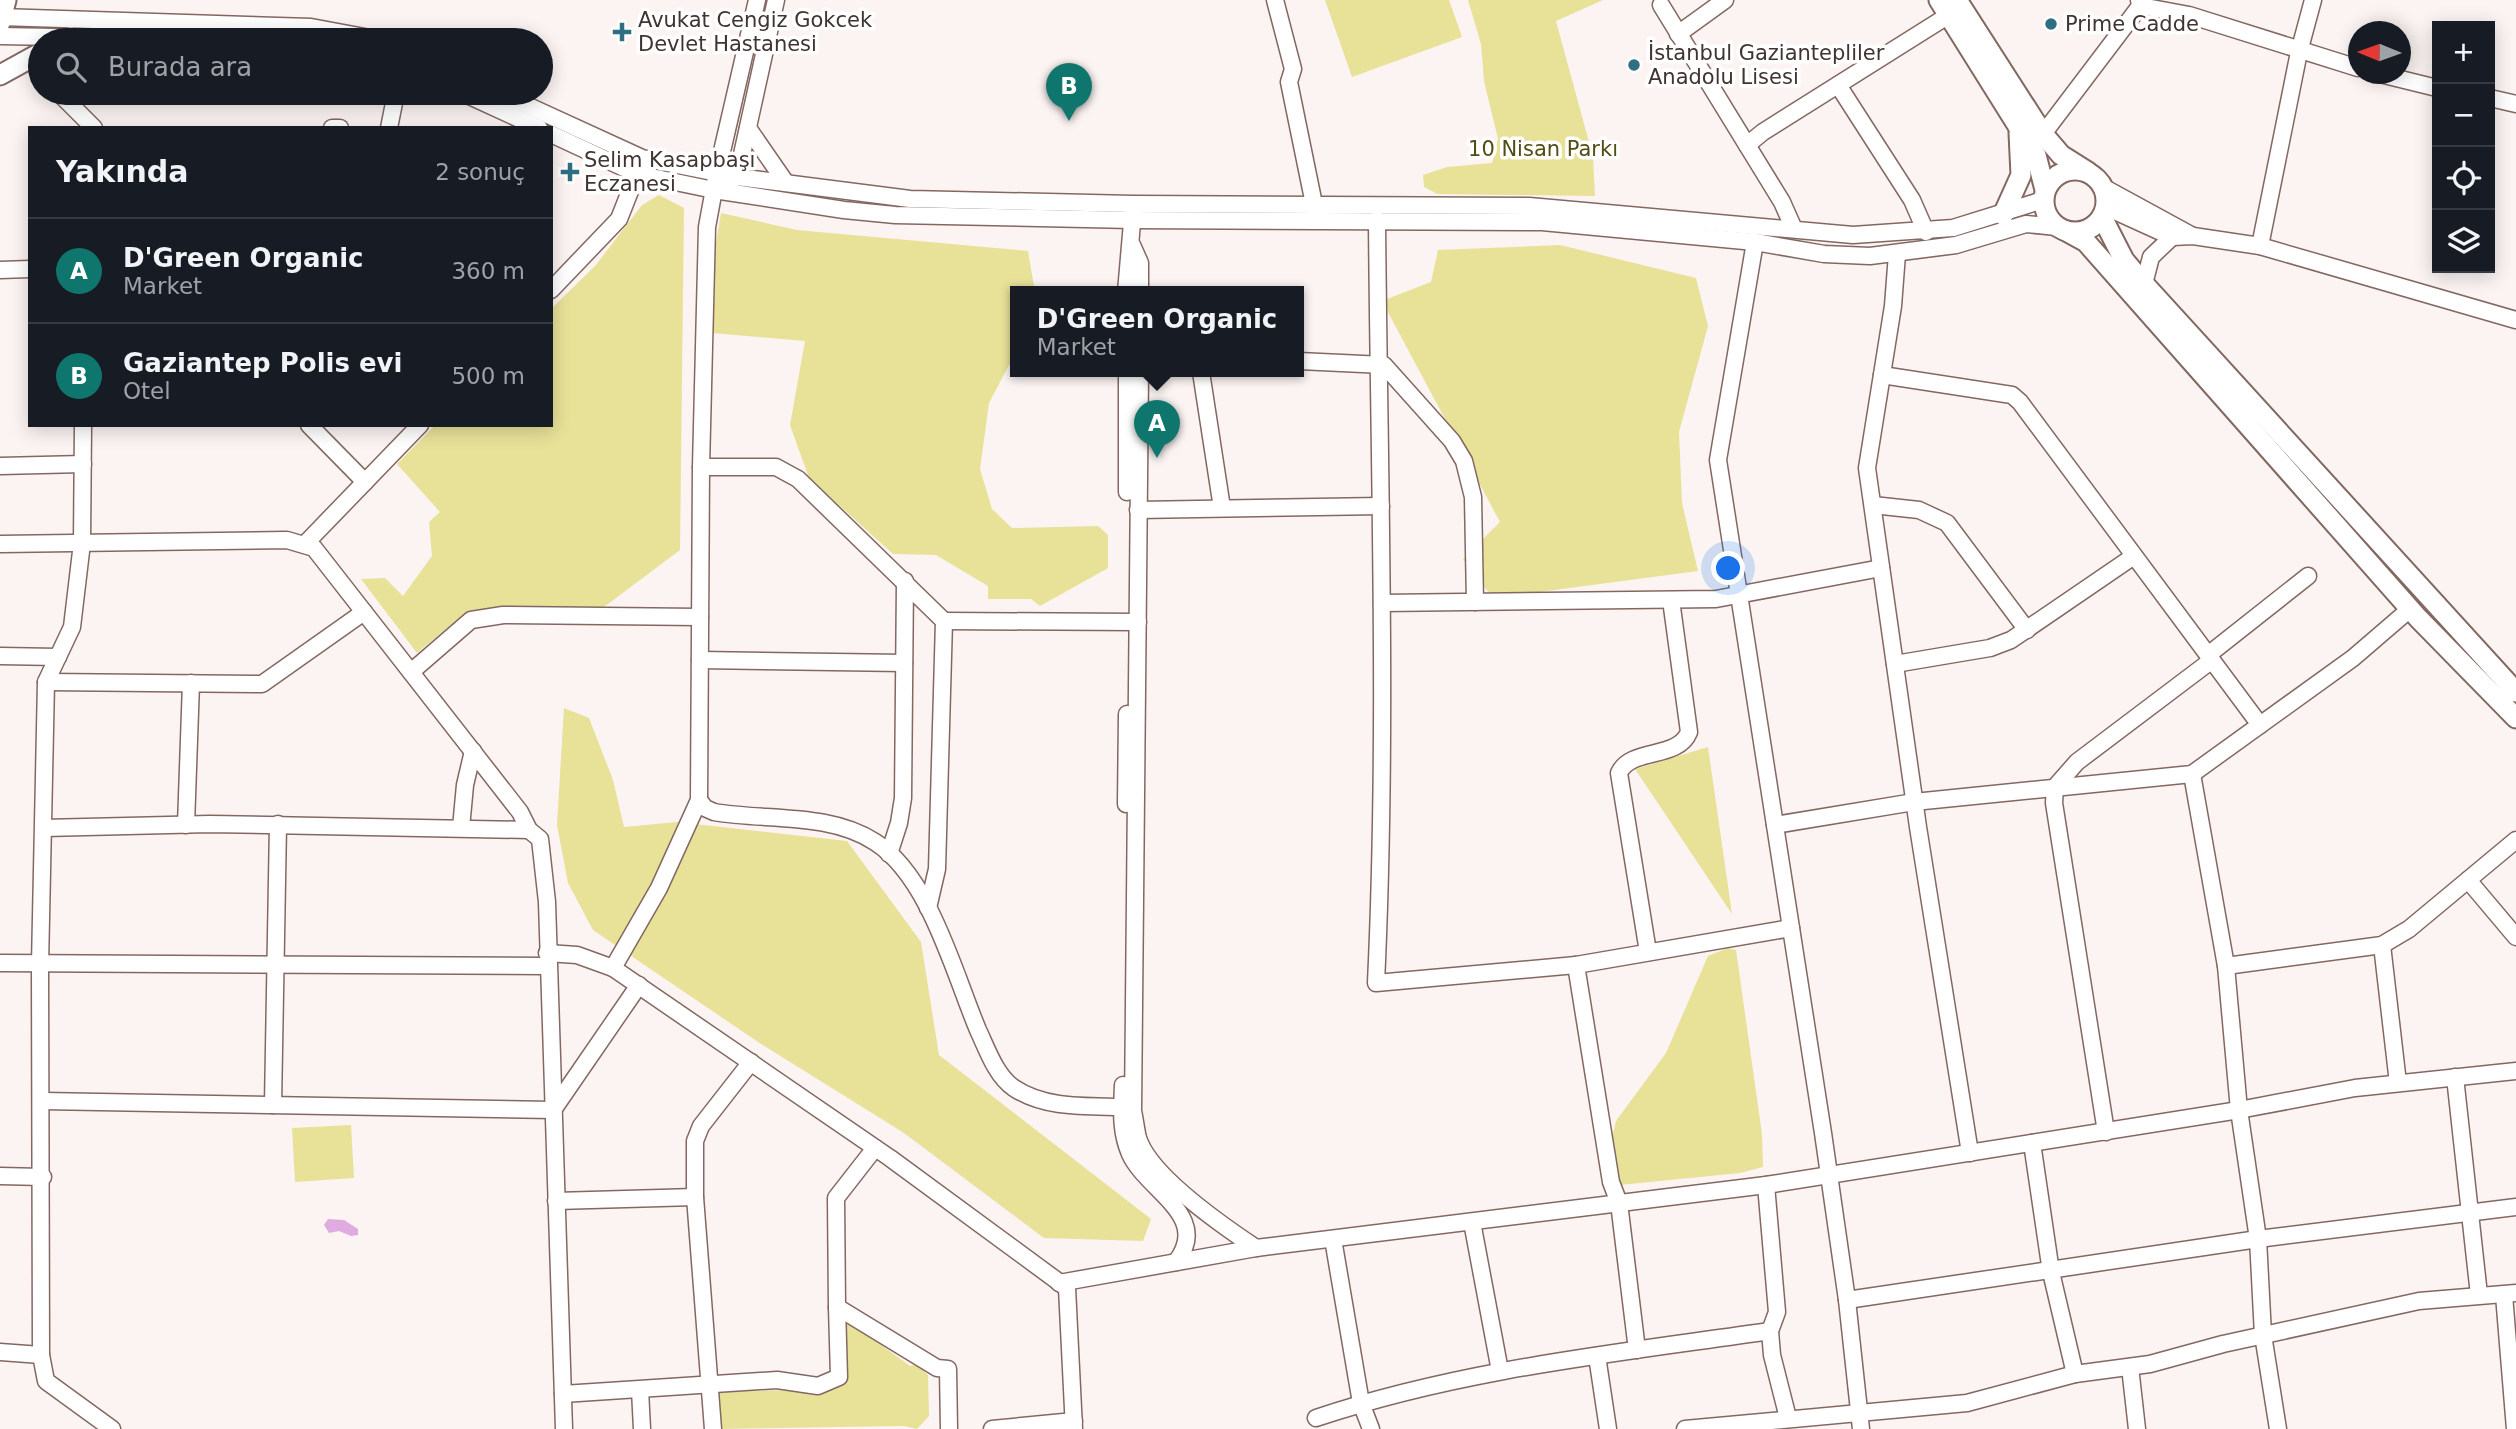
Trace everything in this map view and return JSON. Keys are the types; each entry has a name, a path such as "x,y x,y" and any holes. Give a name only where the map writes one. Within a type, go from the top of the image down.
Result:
{"main road":[{"path":"1949,5 2043,134 2062,155 2088,172 2103,187 2104,212 2124,260 2516,692"},
{"path":"1949,5 2036,155 2049,220 2086,242 2410,609 2516,718"},
{"path":"0,75 28,60"},
{"path":"2003,215 2021,175 2020,128"},
{"path":"2044,195 2050,181 2068,170 2088,172"},
{"path":"2062,229 2087,230 2104,212"}],"street":[{"path":"613,968 659,888 699,800 701,467 708,227 717,173 757,0"},
{"path":"714,190 737,177 776,0"},
{"path":"1275,0 1293,69 1289,82 1316,213"},
{"path":"1678,34 1724,0"},
{"path":"2260,246 2299,52 2313,0"},
{"path":"2043,134 2140,3 2189,15 2299,52 2348,65"},
{"path":"1661,5 1782,202 1794,229"},
{"path":"1747,145 1838,85 1949,5"},
{"path":"2,19 32,28"},
{"path":"2,19 316,28"},
{"path":"2411,82 2432,87"},
{"path":"1838,85 1912,200 1926,232"},
{"path":"2495,99 2516,104"},
{"path":"71,105 92,126"},
{"path":"389,126 394,105"},
{"path":"489,105 534,126"},
{"path":"526,105 642,158 737,177 910,199 1133,212"},
{"path":"748,128 786,183"},
{"path":"553,135 637,174 714,190 895,215 1316,213 1557,207 1853,235 1926,232 2003,215 2044,195"},
{"path":"553,288 619,219 642,158"},
{"path":"2103,187 2193,236"},
{"path":"1126,286 1126,267 1132,245 1133,212"},
{"path":"2104,212 2172,237 2193,236 2260,246 2516,320"},
{"path":"1316,213 1377,220 1555,223 1755,242 1824,254 1897,254 1956,245 2026,225 2062,229"},
{"path":"1377,220 1381,603 1380,883 1376,983 1576,965 1791,928"},
{"path":"2144,284 2151,257 2172,237"},
{"path":"1755,242 1718,460 1829,1174 1847,1300 1861,1429"},
{"path":"1132,245 1140,263 1140,286"},
{"path":"1897,254 1867,468 1914,802 1970,1153"},
{"path":"0,270 28,269"},
{"path":"1304,361 1378,363 1391,370 1452,441 1464,461 1473,497 1475,602"},
{"path":"1882,375 2012,396 2260,725"},
{"path":"1127,377 1133,622 1133,1111 1139,1140 1154,1165 1212,1218 1256,1248"},
{"path":"1140,377 1121,1128 1131,1157 1180,1211 1188,1237 1185,1250 1176,1262"},
{"path":"1202,377 1222,508"},
{"path":"83,427 82,542 72,627 46,682 40,964 43,1177 41,1355 46,1381 112,1429"},
{"path":"311,427 365,482"},
{"path":"305,544 418,427"},
{"path":"0,466 83,464"},
{"path":"701,467 776,467 798,479 944,621 1133,622"},
{"path":"1873,505 1928,512 1947,523 2027,630"},
{"path":"1138,510 1381,506"},
{"path":"0,544 287,540 314,548 520,812 529,830 540,839 547,902 564,1429"},
{"path":"1895,664 1990,648 2027,630 2134,556"},
{"path":"1381,603 1716,599 1881,568"},
{"path":"2106,1132 2054,803 2055,787 2077,762 2308,576"},
{"path":"889,854 899,824 903,798 905,582"},
{"path":"1648,952 1619,773 1627,763 1679,745 1689,732 1671,600"},
{"path":"1775,825 1914,802 2192,774 2353,658 2410,609"},
{"path":"46,682 262,684 270,681 364,611"},
{"path":"411,672 471,620 503,615 700,617"},
{"path":"928,908 937,869 944,621"},
{"path":"0,656 58,657"},
{"path":"700,660 904,663"},
{"path":"186,825 191,683"},
{"path":"461,828 465,785 473,751"},
{"path":"2192,774 2226,966 2239,1110 2258,1238 2263,1335 2278,1429"},
{"path":"699,800 705,808 715,812 840,826 876,842 905,869 928,908 992,1061 1012,1087 1039,1101 1122,1107"},
{"path":"44,828 278,824 529,830"},
{"path":"273,1105 278,824"},
{"path":"2226,966 2382,945 2409,929 2516,840"},
{"path":"2468,880 2516,937"},
{"path":"2382,945 2398,1083"},
{"path":"0,963 276,965 547,960 577,955 613,968 875,1148 1067,1288 1074,1425 992,1429"},
{"path":"1576,965 1611,1182 1619,1203 1637,1350"},
{"path":"553,1110 639,985"},
{"path":"713,1429 695,1197 695,1141 701,1126 751,1062"},
{"path":"1059,1283 1256,1248 1766,1185 2106,1132 2355,1088 2516,1071"},
{"path":"2455,1077 2479,1295"},
{"path":"42,1101 553,1110"},
{"path":"2032,1143 2051,1272 2075,1374"},
{"path":"563,1394 777,1380 818,1386 839,1377 836,1199 875,1148"},
{"path":"0,1176 43,1177"},
{"path":"1766,1185 1777,1312 1770,1331 1772,1355 1788,1418"},
{"path":"556,1201 695,1197"},
{"path":"1847,1300 2051,1272 2258,1238 2516,1208"},
{"path":"1472,1222 1500,1371"},
{"path":"1333,1239 1361,1403 1371,1429"},
{"path":"1685,1429 1967,1403 2075,1374 2130,1367 2419,1301 2510,1294 2515,1429"},
{"path":"837,1307 937,1368 948,1369 949,1429"},
{"path":"1316,1418 1361,1403 1500,1371 1770,1331"},
{"path":"0,1352 41,1355"},
{"path":"1597,1356 1608,1429"},
{"path":"2130,1367 2137,1429"},
{"path":"640,1390 642,1429"}],"green space":[{"path":"1325,0 1449,0 1462,37 1352,77"},
{"name":"10 Nisan Parkı","path":"1468,0 1603,0 1556,21 1593,157 1595,196 1437,194 1424,187 1423,175 1447,167 1492,163 1498,139 1484,81 1481,44"},
{"path":"659,195 684,208 680,550 604,607 465,613 417,653 361,579 385,578 403,596 432,556 429,522 440,512 397,464 433,427 553,427 553,307 595,266 642,205"},
{"path":"721,213 797,230 1028,251 1034,286 1010,286 1010,365 989,403 980,469 992,509 1012,528 1098,526 1108,535 1108,568 1040,606 1031,599 988,599 988,586 936,555 893,554 809,478 790,425 805,341 712,333 714,255"},
{"path":"1560,245 1696,278 1708,326 1679,432 1682,503 1698,571 1493,598 1463,559 1500,522 1382,301 1431,282 1438,250"},
{"path":"564,708 589,718 613,780 624,827 677,822 847,841 921,942 939,1055 1151,1219 1143,1241 1044,1238 904,1133 758,1042 593,930 568,883 557,825"},
{"path":"1708,747 1732,914 1635,769"},
{"path":"1728,948 1736,950 1762,1134 1763,1167 1740,1173 1620,1185 1610,1146 1616,1121 1666,1053 1708,956"},
{"path":"351,1125 354,1178 295,1182 292,1128"},
{"path":"856,1324 882,1338 881,1345 910,1366 916,1364 928,1375 929,1416 917,1429 904,1426 714,1429 713,1391 828,1390 839,1325"}],"shaded area":[{"path":"328,1219 344,1220 358,1229 358,1235 351,1236 339,1231 329,1233 324,1225"}],"place":[{"name":"Prime Cadde","path":"2051,24"},
{"name":"Avukat Cengiz Gokcek Devlet Hastanesi","path":"622,32"},
{"name":"İstanbul Gaziantepliler Anadolu Lisesi","path":"1634,65"},
{"name":"Gaziantep Polis evi","path":"1069,121"},
{"name":"Selim Kasapbaşı Eczanesi","path":"570,172"},
{"name":"D'Green Organic","path":"1157,458"}]}
